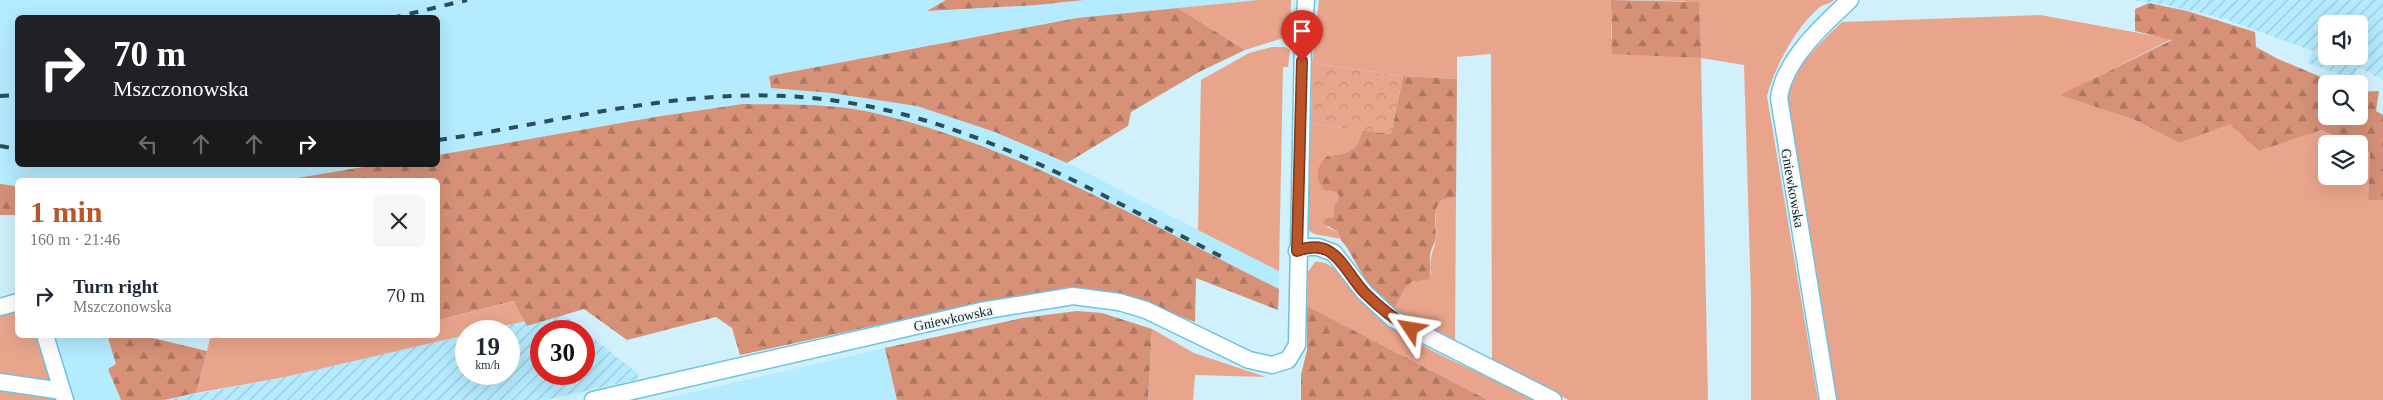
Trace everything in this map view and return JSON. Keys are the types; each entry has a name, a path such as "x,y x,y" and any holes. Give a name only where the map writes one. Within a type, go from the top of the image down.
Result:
{"street":[{"path":"1306,0 1297,251 1308,247 1318,247 1334,252 1364,292 1394,319 1553,400"},
{"name":"Gniewkowska","path":"1828,400 1779,98 1781,86 1794,60 1850,0"},
{"name":"Gniewkowska","path":"593,400 981,311 1073,296 1119,302 1146,310 1232,352 1272,365 1288,360 1297,346 1297,251"},
{"path":"0,307 15,303"},
{"path":"0,382 63,395 46,338"}],"shaded area":[{"path":"0,0 946,0 928,11 1037,5 1084,0 1259,0 1077,18 769,76 771,88 831,93 917,106 995,132 1067,163 1279,271 1279,289 1061,180 952,135 870,112 828,105 743,104 661,116 440,155 440,15 15,15 15,167 363,167 297,178 15,178 15,186 0,184"},
{"path":"2131,0 2383,0 2383,80 2358,67 2354,75 2341,75 2308,63 2313,51 2225,19 2162,4"},
{"path":"564,315 570,320 547,320"},
{"path":"526,321 527,326 530,325 530,385 595,385 595,340 637,373 639,379 546,400 164,400 285,377 455,338 455,385 520,385 520,322"},
{"path":"52,338 108,338 116,364 114,385 121,400 70,400"},
{"path":"885,348 897,400 659,400"}],"green space":[{"path":"946,0 1084,0 1037,5 927,11"},
{"path":"1259,0 1291,0 1290,36 1245,50 1178,8"},
{"path":"1319,0 1611,0 1611,38 1665,55 1700,58 1685,1 1627,0 1834,0 1820,7 1811,15 1795,36 1775,72 1767,96 1818,400 1751,400 1751,298 1744,65 1701,58 1708,400 1569,400 1492,362 1491,54 1457,57 1457,79 1403,76 1312,63"},
{"path":"1611,0 1699,2 1701,58 1612,54"},
{"path":"2149,3 2187,11 2255,32 2256,47 2278,59 2318,76 2318,125 2368,125 2368,92 2379,91 2376,111 2383,115 2383,200 2368,200 2370,153 2368,152 2368,135 2332,135 2321,130 2259,151 2230,124 2179,143 2135,120 2060,95 2172,40 2135,31 2135,9"},
{"path":"1178,8 1245,50 1199,72 1131,112 1128,126 1067,163 995,132 917,106 831,93 771,88 769,76 1077,18"},
{"path":"2040,15 2172,39 2061,95 2135,120 2179,143 2230,123 2259,151 2320,130 2331,135 2318,135 2318,185 2368,185 2368,152 2370,153 2368,200 2383,200 2383,400 1836,400 1787,102 1790,85 1795,75 1810,55 1842,22"},
{"path":"1272,47 1284,47 1290,50 1288,67 1283,67 1279,271 1198,230 1201,80 1249,53"},
{"path":"1312,63 1403,76 1391,134 1311,124"},
{"path":"1403,76 1457,79 1456,197 1441,200 1436,208 1436,237 1430,254 1429,279 1412,282 1404,289 1394,309 1368,283 1338,232 1323,223 1326,218 1333,218 1334,205 1339,195 1333,191 1324,190 1319,181 1318,173 1320,165 1327,156 1346,153 1354,147 1358,143 1362,130 1391,134"},
{"path":"743,104 807,105 854,109 924,126 976,144 1079,188 1279,289 1278,310 1196,278 1195,322 1150,305 1106,292 1057,291 946,310 740,355 732,328 716,317 627,340 584,309 547,320 530,320 530,325 527,326 514,301 440,320 440,178 297,178 363,167 440,167 440,155 661,116"},
{"path":"1311,124 1362,130 1358,143 1346,153 1327,156 1333,191 1339,195 1334,205 1333,218 1327,227 1338,232 1339,239 1312,233 1306,227"},
{"path":"0,184 15,186 15,215 0,215"},
{"path":"1456,197 1455,343 1394,309 1406,286 1424,279 1431,273 1431,258 1436,238 1435,213 1437,204 1440,200"},
{"path":"1315,262 1324,263 1340,273 1376,315 1412,339 1432,351 1538,400 1488,400 1307,306 1308,272"},
{"path":"515,301 526,321 455,320 455,338 285,377 196,393 210,338 440,338 440,320"},
{"path":"1307,306 1488,400 1301,400 1301,375 1307,350"},
{"path":"15,307 15,338 42,338 54,383 0,377 0,311"},
{"path":"1077,311 1102,313 1152,329 1148,400 897,400 885,348 1022,318"},
{"path":"1152,329 1194,353 1266,377 1195,375 1193,400 1148,400"},
{"path":"108,338 153,338 207,351 196,393 164,400 121,400 108,369 116,364"},
{"path":"0,386 49,393 59,400 0,400"}],"railway":[{"path":"404,15 467,0"},
{"path":"0,96 15,95"},
{"path":"440,140 622,108 696,98 733,96 802,97 867,106 929,122 990,143 1107,197 1226,259"},
{"path":"0,146 15,148"}],"route":[{"path":"1302,61 1297,251 1308,247 1318,247 1334,252 1364,292 1394,319 1411,329"}]}
